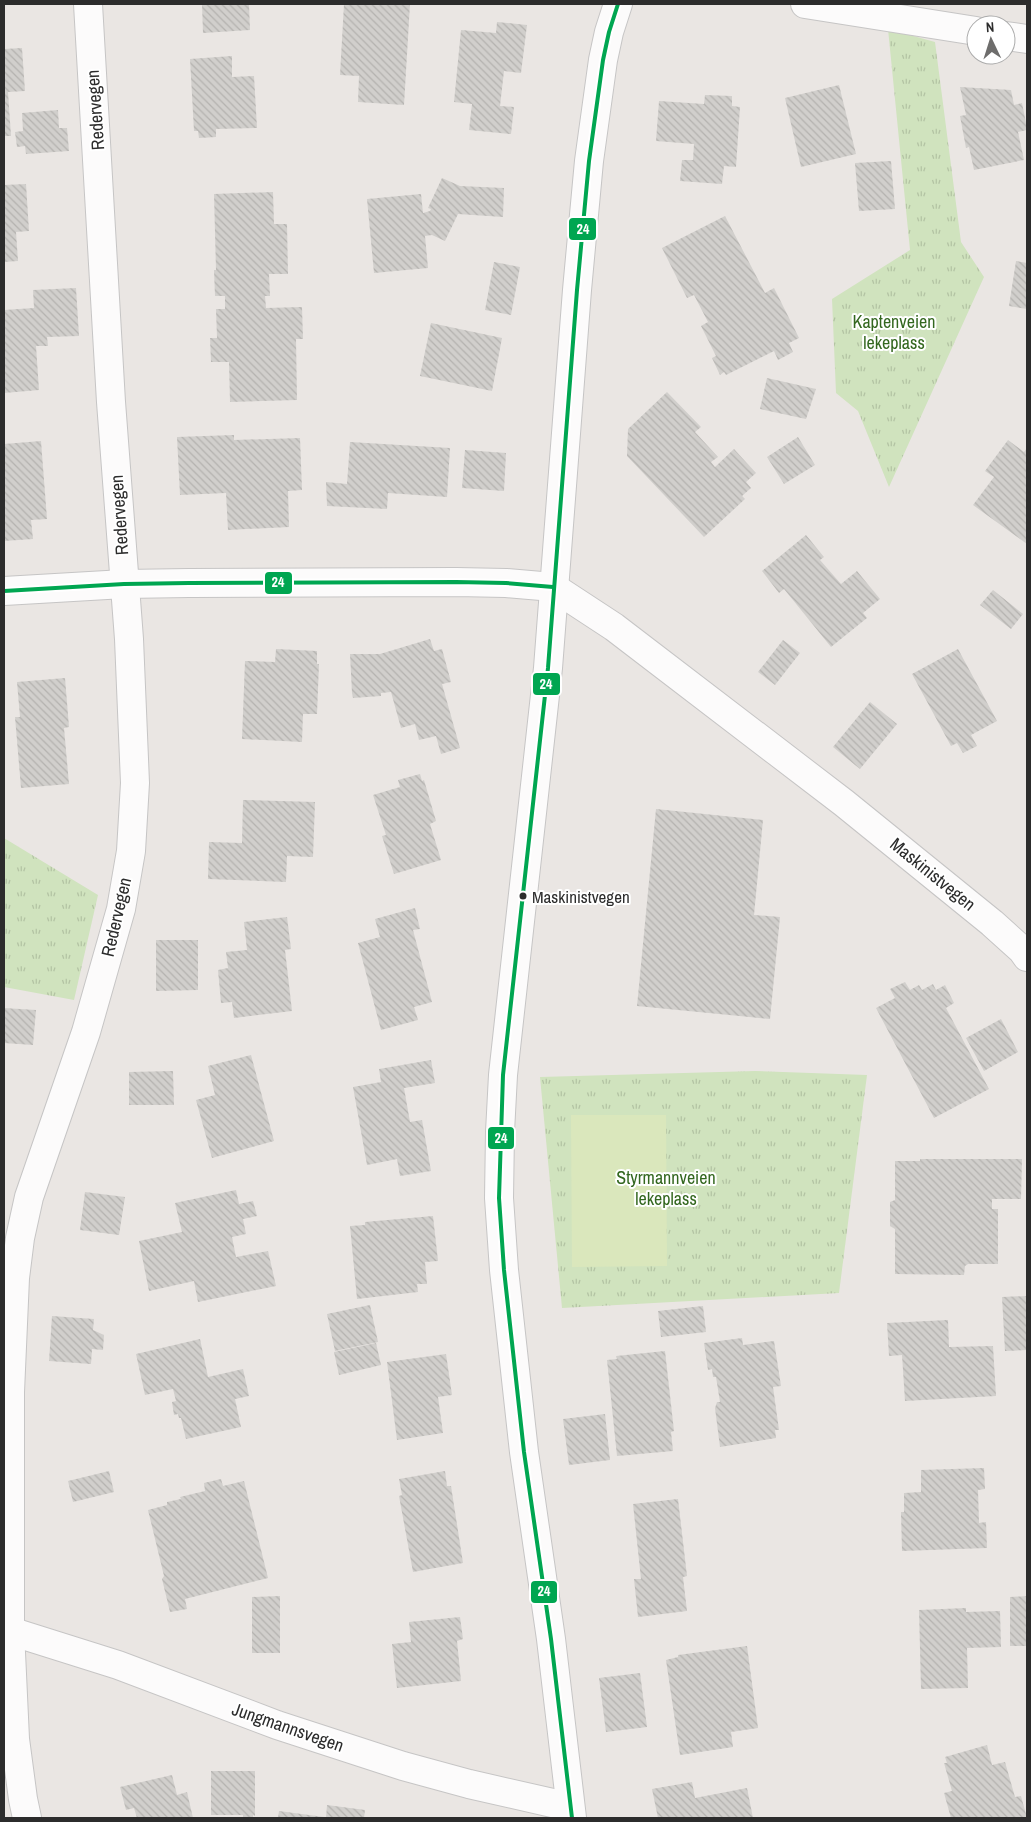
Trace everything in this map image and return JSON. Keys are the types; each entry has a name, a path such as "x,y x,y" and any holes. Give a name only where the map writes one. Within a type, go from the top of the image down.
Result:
{"street":[{"name":"Redervegen","path":"27,1818 15,1739 10,1631 10,1382 15,1278 20,1238 29,1197 86,1032 121,909 131,850 135,783 129,639 108,347 88,4"},
{"path":"571,1812 551,1639 524,1452 504,1270 499,1198 500,1132 503,1075 548,668 577,290 590,161 603,60 618,4"},
{"path":"805,4 966,29"},
{"path":"4,591 124,584 456,582 506,583 554,587"},
{"name":"Maskinistvegen","path":"554,587 614,627 852,809 992,923 1022,950 1027,957"},
{"name":"Jungmannsvegen","path":"10,1631 118,1665 277,1725 403,1766 571,1812"}],"green space":[{"name":"Kaptenveien lekeplass","path":"888,29 935,42 961,242 984,277 889,487 858,411 836,393 832,299 910,250"},
{"path":"4,838 98,895 74,1000 4,987"},
{"name":"Styrmannveien lekeplass","path":"755,1071 867,1075 839,1293 562,1308 540,1077"},
{"path":"571,1115 666,1115 667,1266 572,1267"}],"building":[{"path":"202,4 249,4 250,30 203,33"},
{"path":"344,4 410,4 404,105 358,102 359,76 340,75"},
{"path":"497,22 527,25 521,73 504,71 500,106 514,107 511,134 469,130 472,104 454,102 461,30 496,33"},
{"path":"22,48 25,91 8,92 11,136 4,136 4,49"},
{"path":"232,56 232,77 254,76 257,128 216,129 216,137 199,138 198,131 194,131 190,59"},
{"path":"839,85 856,154 801,167 785,98"},
{"path":"960,87 1011,90 1014,105 1022,103 1027,128 1027,130 1018,132 1024,160 974,170 969,147 966,148 960,116 966,115"},
{"path":"705,95 732,96 732,106 740,107 736,167 724,166 722,184 680,181 682,160 693,160 694,144 656,141 659,101 704,104"},
{"path":"58,110 59,128 67,128 69,151 26,154 25,146 17,147 15,132 23,131 22,113"},
{"path":"891,161 895,209 859,211 855,163"},
{"path":"442,178 460,186 504,188 503,217 458,214 445,241 432,235 425,236 428,268 374,273 367,199 421,194 423,213 430,211 431,209 428,208"},
{"path":"26,184 29,231 16,232 18,261 4,262 4,185"},
{"path":"273,192 274,224 287,224 288,274 269,274 270,296 265,296 266,308 302,307 303,339 296,339 297,400 230,402 229,362 211,362 210,338 217,338 216,309 225,309 225,296 215,296 214,194"},
{"path":"725,216 765,293 774,288 799,338 789,343 793,352 778,360 774,351 726,375 724,372 720,375 712,358 716,356 701,326 708,322 694,295 687,298 662,248"},
{"path":"1016,261 1027,263 1027,309 1009,306"},
{"path":"494,262 520,267 511,315 485,310"},
{"path":"76,288 79,336 47,337 48,346 36,346 39,390 4,393 4,310 34,308 33,290"},
{"path":"431,323 502,338 492,391 420,376"},
{"path":"767,378 816,389 806,419 760,409"},
{"path":"667,392 701,427 695,432 718,457 711,462 715,467 734,449 756,473 746,482 751,488 742,496 745,499 704,537 627,456 628,429"},
{"path":"234,435 234,440 300,438 302,490 288,491 289,527 228,530 226,493 180,495 177,437"},
{"path":"798,437 815,465 784,484 767,457"},
{"path":"1008,440 1024,452 1027,448 1027,544 973,505 994,477 985,471"},
{"path":"41,441 47,519 31,520 33,539 4,541 4,444"},
{"path":"350,442 450,448 447,497 388,493 387,509 327,506 326,482 347,484"},
{"path":"465,450 506,453 504,491 462,488"},
{"path":"806,535 824,557 820,560 841,584 857,571 880,599 863,613 867,618 831,647 784,589 779,593 762,571"},
{"path":"993,590 1023,614 1011,629 980,605"},
{"path":"430,639 434,651 442,649 451,682 442,684 460,748 441,754 436,736 419,740 415,724 401,728 391,692 381,693 381,696 353,698 352,693 350,654 380,654"},
{"path":"783,640 800,653 775,685 758,672"},
{"path":"276,649 317,651 317,664 319,664 317,714 303,714 302,742 242,739 245,661 275,662"},
{"path":"958,649 997,721 971,735 977,746 963,753 957,743 951,746 912,674"},
{"path":"65,678 69,727 64,728 69,784 21,788 15,717 20,717 17,682"},
{"path":"870,702 897,724 860,769 833,747"},
{"path":"420,774 422,781 424,780 436,821 430,824 441,860 394,874 382,836 386,835 373,795 400,787 398,780"},
{"path":"243,800 315,802 313,857 287,856 286,882 208,879 209,842 242,843"},
{"path":"656,809 763,820 754,915 780,917 770,1019 637,1006"},
{"path":"415,908 420,929 413,930 432,1002 414,1007 418,1020 381,1030 358,943 380,937 375,919"},
{"path":"287,917 291,949 285,950 292,1011 234,1018 232,1002 221,1003 218,970 228,968 226,952 247,950 244,922"},
{"path":"156,940 198,940 198,990 156,991"},
{"path":"905,982 910,990 919,985 922,990 933,984 936,990 945,985 954,1003 946,1008 989,1089 934,1118 876,1008 895,998 890,989"},
{"path":"4,1008 36,1010 33,1045 4,1043"},
{"path":"1001,1019 1018,1052 984,1071 966,1038"},
{"path":"251,1055 274,1141 212,1158 196,1100 215,1095 208,1066"},
{"path":"431,1060 435,1083 404,1088 410,1122 422,1120 431,1171 400,1176 397,1159 367,1165 353,1087 381,1082 379,1069"},
{"path":"173,1071 174,1105 129,1105 129,1072"},
{"path":"920,1159 1022,1159 1021,1199 992,1199 992,1209 998,1209 998,1264 968,1264 965,1266 964,1275 895,1274 895,1229 890,1226 890,1202 895,1200 895,1161 920,1161"},
{"path":"236,1190 239,1204 253,1201 257,1216 243,1219 246,1234 232,1237 236,1257 268,1251 276,1286 198,1302 194,1281 149,1291 139,1241 182,1232 175,1203"},
{"path":"85,1192 125,1197 119,1235 80,1230"},
{"path":"433,1216 438,1261 425,1262 427,1284 417,1284 418,1292 357,1299 350,1226 365,1225 365,1222"},
{"path":"1027,1296 1027,1350 1005,1351 1002,1297"},
{"path":"370,1305 378,1342 335,1351 327,1314"},
{"path":"703,1306 706,1332 661,1337 658,1311"},
{"path":"52,1316 94,1319 93,1330 104,1335 103,1350 92,1349 91,1364 49,1361"},
{"path":"948,1320 949,1347 993,1346 996,1396 905,1401 902,1355 889,1356 887,1323"},
{"path":"742,1338 743,1345 774,1341 781,1386 773,1387 779,1430 775,1430 776,1438 720,1447 715,1408 717,1402 720,1402 716,1377 713,1377 712,1369 708,1370 704,1343"},
{"path":"200,1339 208,1377 243,1369 249,1396 235,1399 241,1427 186,1439 181,1418 179,1418 178,1414 174,1415 172,1402 176,1401 173,1389 145,1395 136,1354"},
{"path":"376,1343 381,1365 339,1375 334,1352"},
{"path":"665,1351 674,1431 671,1432 673,1451 617,1456 607,1360 617,1359 616,1356"},
{"path":"446,1354 452,1395 438,1397 443,1433 397,1440 387,1362"},
{"path":"605,1414 610,1460 569,1465 563,1419"},
{"path":"984,1468 985,1489 978,1490 979,1523 986,1522 987,1548 902,1551 901,1512 904,1512 904,1493 921,1492 921,1470"},
{"path":"109,1471 114,1492 73,1502 68,1481"},
{"path":"445,1471 447,1486 451,1486 463,1563 413,1572 399,1496 402,1495 399,1479"},
{"path":"221,1479 223,1486 244,1481 268,1578 185,1599 187,1609 170,1612 162,1579 164,1576 148,1510 167,1505 167,1502 181,1499 180,1497 205,1491 204,1483"},
{"path":"678,1499 687,1576 683,1577 687,1611 638,1617 634,1579 641,1579 633,1504"},
{"path":"280,1596 280,1653 252,1653 252,1597"},
{"path":"1027,1596 1027,1646 1010,1646 1010,1597"},
{"path":"966,1608 966,1612 1000,1611 1001,1647 967,1648 968,1688 921,1689 919,1610"},
{"path":"460,1617 463,1639 457,1641 461,1681 397,1688 392,1644 411,1642 409,1622"},
{"path":"747,1646 758,1728 731,1732 733,1747 680,1755 666,1660 678,1657 678,1655"},
{"path":"640,1673 647,1727 606,1732 599,1678"},
{"path":"987,1745 992,1765 1005,1762 1015,1797 1021,1796 1027,1818 951,1818 944,1793 952,1791 944,1763 947,1763 945,1757"},
{"path":"211,1771 255,1771 255,1816 253,1815 253,1818 243,1818 243,1815 211,1815"},
{"path":"172,1775 177,1795 187,1792 193,1818 137,1818 134,1808 126,1810 120,1787"},
{"path":"692,1782 695,1798 747,1788 753,1818 658,1818 652,1789"},
{"path":"327,1805 365,1810 364,1818 326,1818"},
{"path":"279,1811 324,1817 324,1818 278,1818"}],"transit line":[{"name":"24","path":"572,1818 551,1639 524,1452 504,1270 499,1198 503,1075 548,668 577,290 589,161 603,60 618,4"},
{"name":"24","path":"4,591 124,584 189,583 456,582 506,583 553,587"}],"place":[{"name":"Maskinistvegen","path":"523,896"}]}
